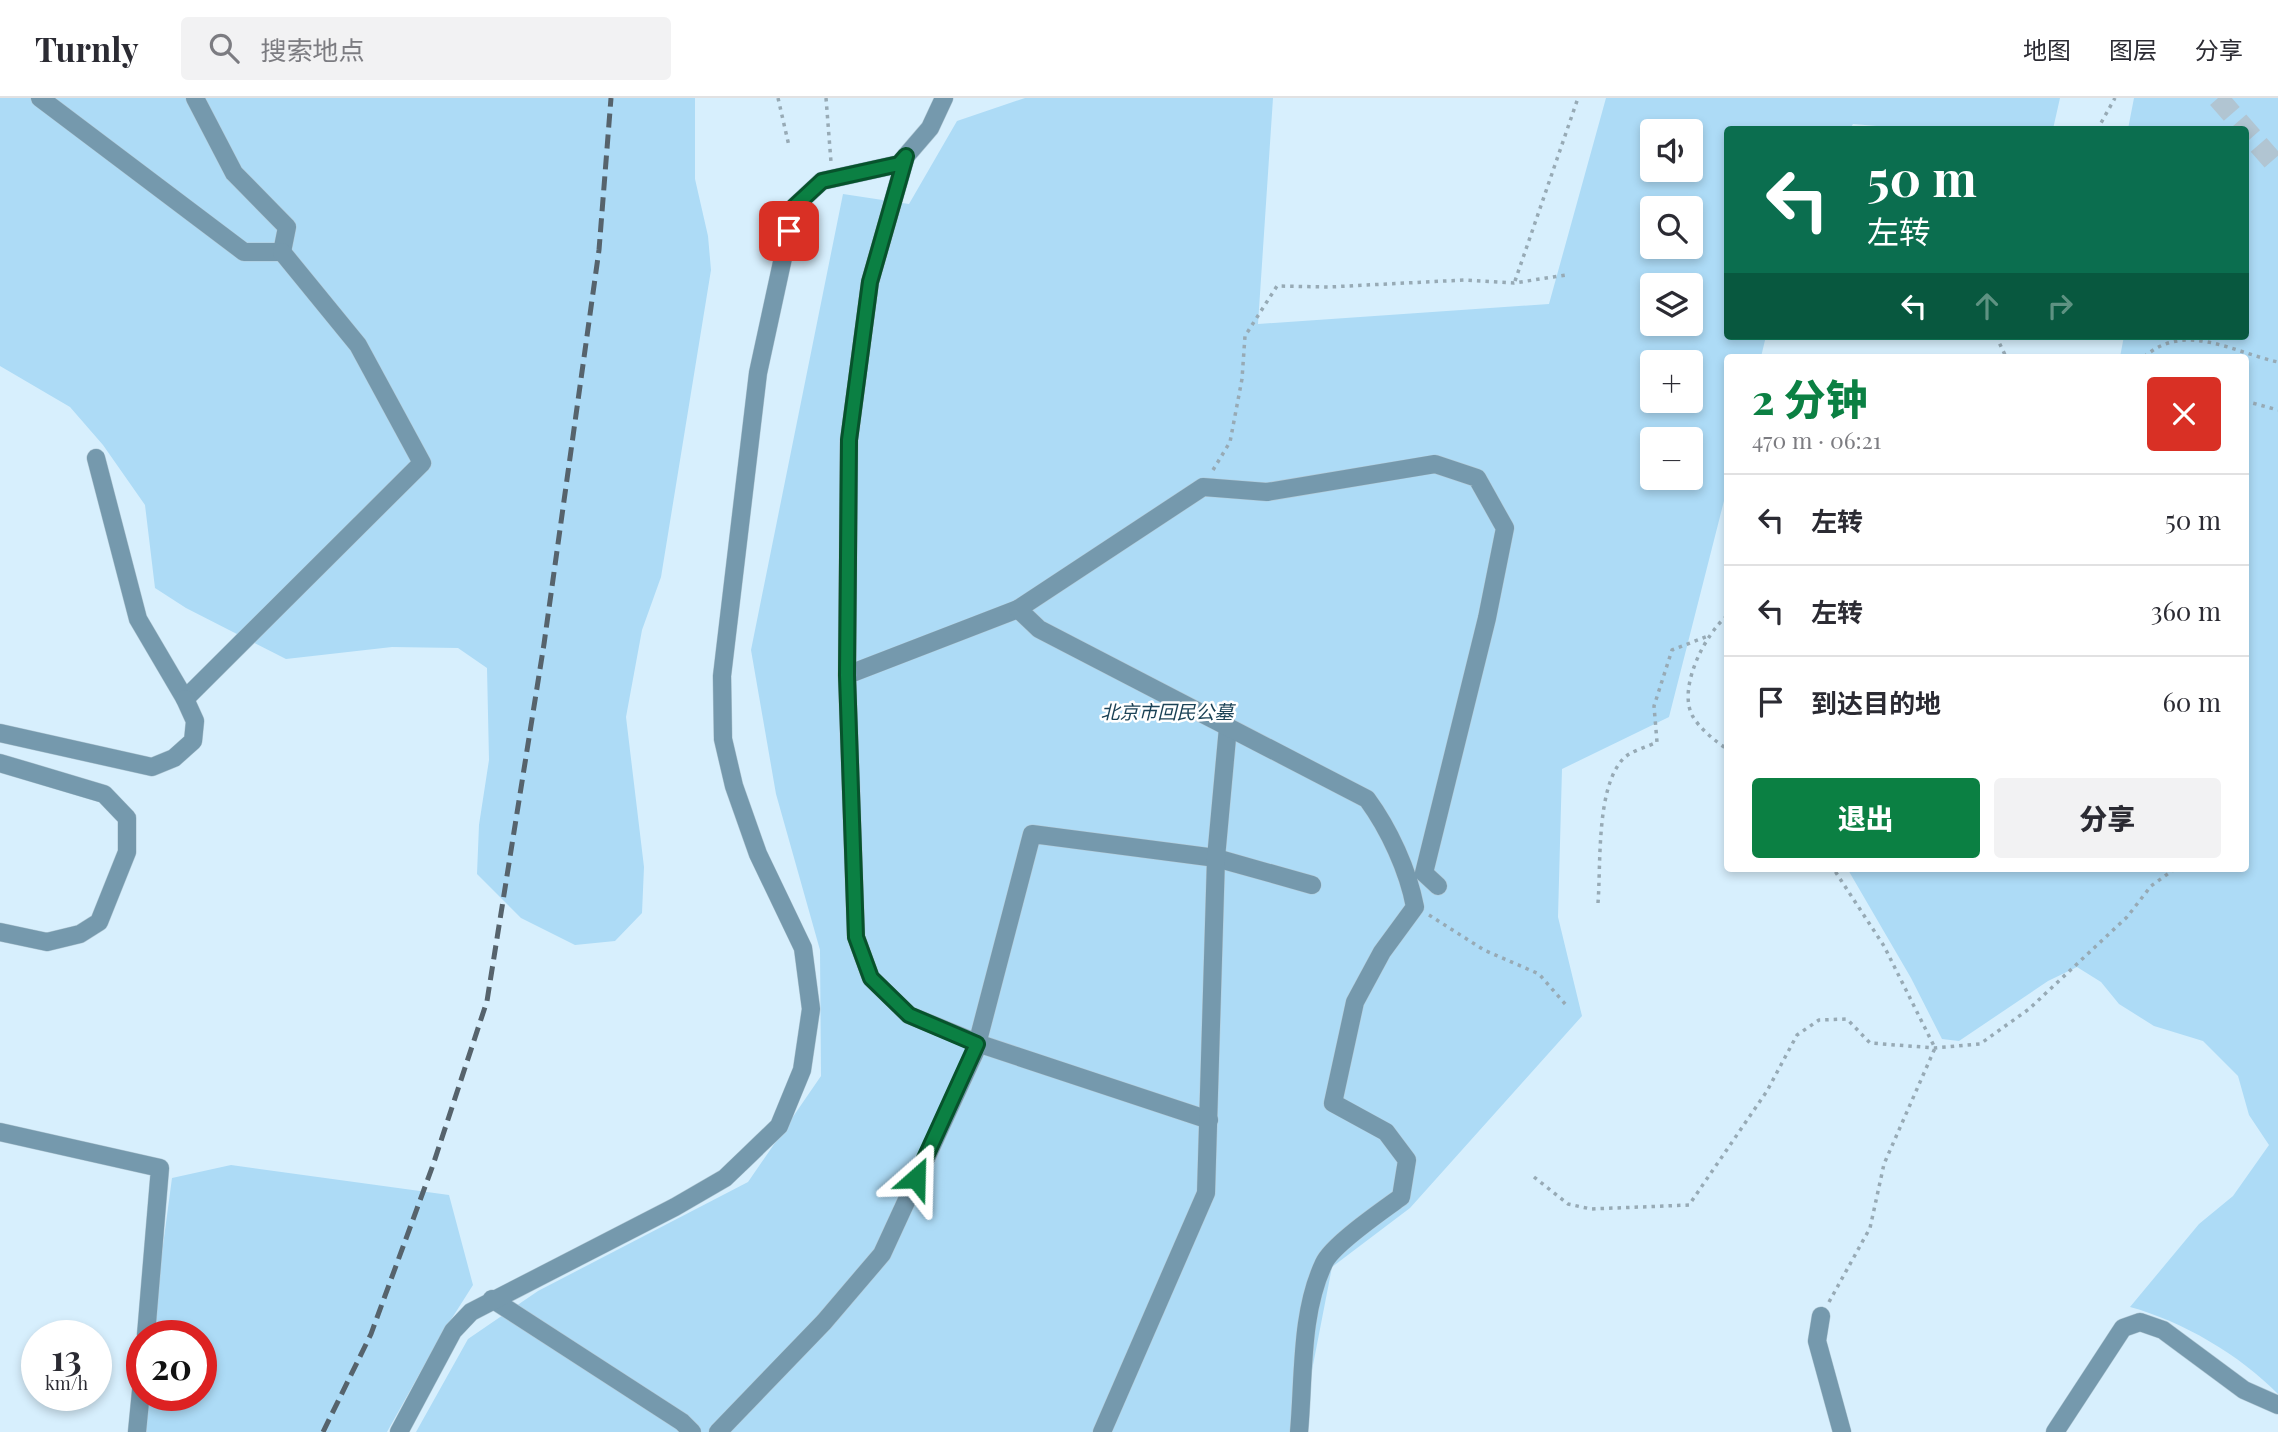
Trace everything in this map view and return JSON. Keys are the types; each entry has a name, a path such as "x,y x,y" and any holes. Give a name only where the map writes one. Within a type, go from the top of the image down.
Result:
{"street":[{"path":"40,98 244,251 282,252 358,345 422,463 185,699"},
{"path":"195,98 234,173 287,227 282,252"},
{"path":"399,1432 453,1331 471,1312 675,1207 725,1178 779,1126 802,1070 811,1009 803,948 758,854 734,786 723,738 722,676 758,373 794,207 822,181 899,164 930,128 944,98"},
{"path":"906,156 870,282 849,440 847,675 856,937 871,978 909,1015 977,1044 1209,1119"},
{"path":"0,733 152,767 174,758 193,741 195,721 138,619 96,458"},
{"path":"847,675 1018,609 1203,487 1267,492 1435,464 1477,478 1505,528 1487,618 1424,873 1437,886"},
{"path":"1018,609 1038,629 1367,799 1381,818 1411,889 1415,907 1382,952 1355,1002 1333,1103 1386,1132 1408,1160 1401,1197 1370,1220 1324,1261 1309,1311 1299,1432"},
{"path":"1102,1432 1206,1193 1216,858 1228,727"},
{"path":"0,763 104,794 127,818 128,852 99,922 80,934 47,942 0,932"},
{"path":"718,1432 824,1322 881,1254 977,1044 1032,834 1216,858 1311,885"},
{"path":"0,1132 160,1168 147,1320"},
{"path":"492,1299 682,1422 692,1432"},
{"path":"1821,1316 1817,1341 1842,1432"},
{"path":"2055,1432 2123,1328 2140,1322 2163,1330 2244,1390 2278,1405"},
{"path":"137,1432 139,1411"}],"path":[{"path":"778,98 789,146"},
{"path":"826,98 832,178"},
{"path":"1514,283 1578,98"},
{"path":"2099,126 2115,98"},
{"path":"1203,487 1230,442 1242,379 1245,336 1277,286 1329,288 1464,280 1514,283 1566,275"},
{"path":"2147,354 2156,346 2173,340"},
{"path":"2202,340 2278,362"},
{"path":"2249,402 2278,410"},
{"path":"1724,619 1702,646 1687,701 1693,717 1724,746"},
{"path":"1598,903 1605,803 1611,776 1624,757 1657,742 1654,706 1672,649 1708,636"},
{"path":"1836,872 1884,946 1935,1048"},
{"path":"1534,1177 1568,1205 1591,1209 1689,1205 1767,1091 1797,1035 1819,1020 1847,1019 1870,1044 1935,1048 1980,1044 2029,1009 2127,918 2151,886 2170,872"},
{"path":"1415,907 1484,950 1539,974 1566,1005"},
{"path":"1821,1316 1870,1228 1884,1164 1935,1048"}],"green space":[{"path":"0,98 695,98 695,179 708,236 711,270 661,577 642,630 626,717 644,867 642,913 615,941 575,945 521,918 477,874 479,825 489,760 487,668 458,648 392,647 286,659 186,608 155,588 145,505 103,445 70,407 0,366"},
{"name":"北京市回民公墓","path":"1025,98 1273,98 1258,324 1549,304 1606,98 2060,98 2054,126 1724,126 1724,340 1765,340 1762,354 1724,354 1724,501 1669,717 1562,769 1558,917 1582,1016 1410,1208 1332,1267 1300,1432 416,1432 468,1339 538,1291 748,1182 821,1076 820,950 776,794 751,650 843,194 909,204 957,121"},
{"path":"2134,98 2278,98 2278,1394 2246,1366 2209,1341 2170,1321 2130,1307 2199,1224 2233,1196 2269,1145 2249,1115 2238,1076 2203,1041 2154,1026 2119,1004 2101,982 2077,967 2048,981 1959,1041 1942,1039 1911,978 1849,872 2249,872 2249,354 2121,354 2123,340 2249,340 2249,126 2129,126"},
{"path":"231,1165 449,1195 473,1285 440,1337 387,1432 138,1432 141,1411 217,1411 217,1320 153,1320 172,1178"}],"tunnel":[{"path":"2218,98 2242,126"},
{"path":"2249,134 2278,167"}],"railway":[{"path":"323,1432 371,1334 433,1165 487,1001 544,644 599,250 611,98"}],"route":[{"path":"789,231 794,207 822,181 899,164 906,156 870,282 849,440 847,675 856,937 871,978 909,1015 977,1044 916,1178"}]}
